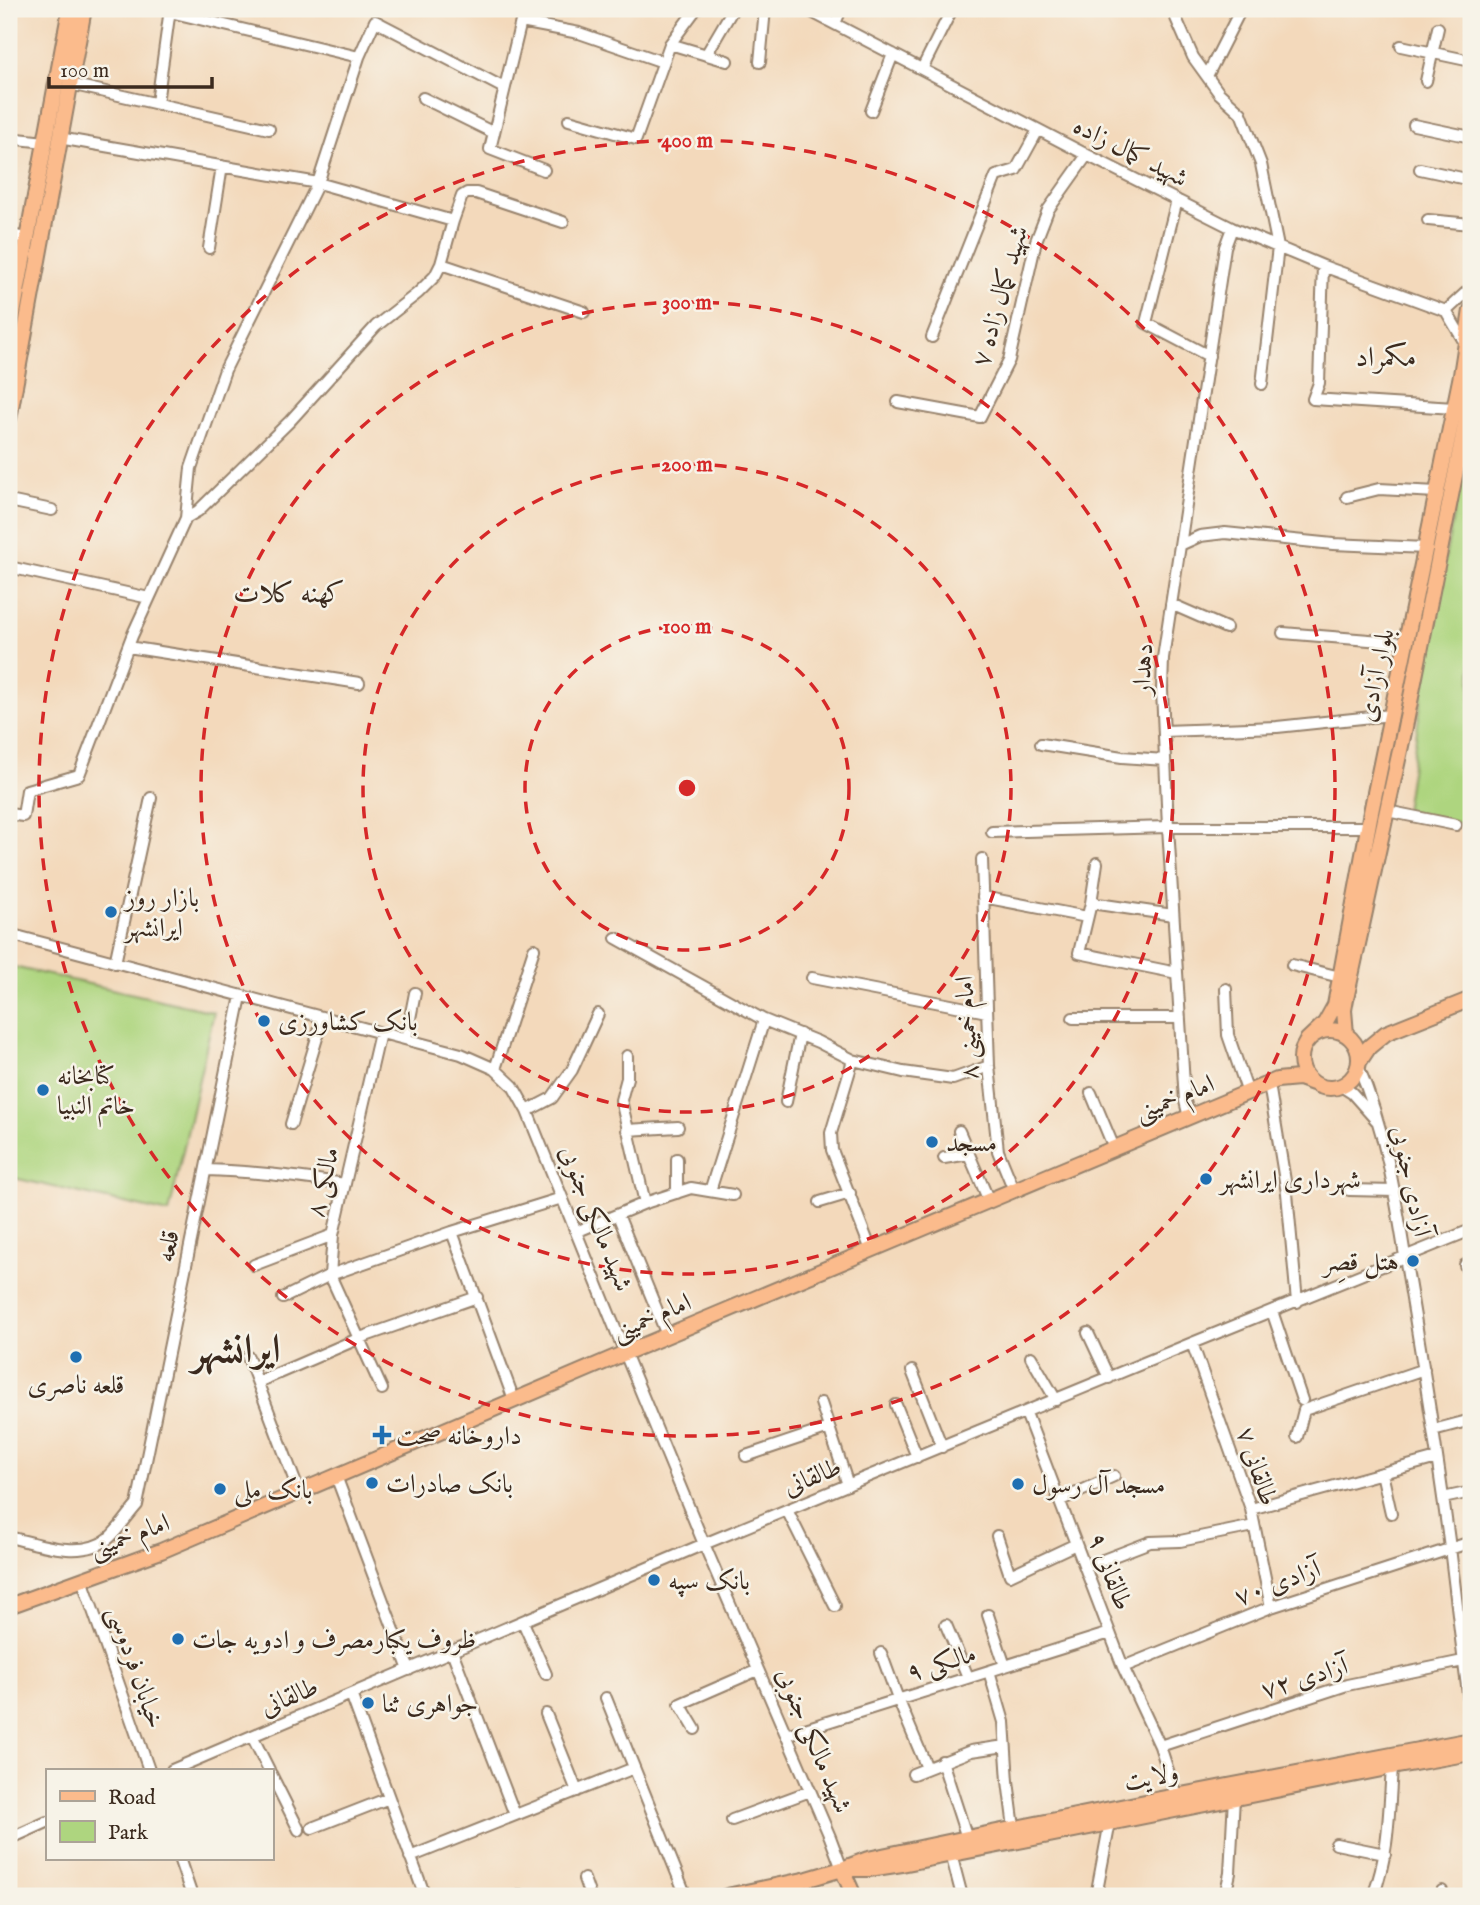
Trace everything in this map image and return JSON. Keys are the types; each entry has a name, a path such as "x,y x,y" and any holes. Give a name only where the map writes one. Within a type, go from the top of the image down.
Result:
{"main road":[{"path":"9,419 71,9"},
{"path":"9,335 27,238 52,140 70,83 84,9"},
{"name":"بلوار آزادی","path":"1273,1082 1325,1023 1335,1005 1368,827 1454,408 1471,310"},
{"name":"بلوار آزادی","path":"1359,1064 1357,1048 1350,1037 1344,1010 1471,395"},
{"path":"1312,1083 1301,1067 1300,1057 1305,1044 1314,1034 1330,1029 1350,1037 1369,1039 1471,999"},
{"path":"1340,1086 1349,1081 1369,1048 1386,1033"},
{"name":"امام خمینی","path":"9,1606 161,1551 667,1335 1273,1082 1299,1078 1321,1087 1340,1086"},
{"name":"ولایت","path":"727,1896 753,1894 842,1869 867,1859 1014,1828 1471,1740"},
{"name":"ولایت","path":"842,1869 869,1869 951,1854 1471,1753"},
{"name":"شهید مالکی جنوبی","path":"842,1869 854,1896"}],"street":[{"path":"524,9 490,149 544,170"},
{"path":"569,120 636,139 670,44 696,9"},
{"path":"706,55 733,9"},
{"path":"760,62 765,9"},
{"name":"شهید کمال زاده","path":"806,9 1232,228 1323,267 1446,311"},
{"path":"835,24 841,9"},
{"path":"922,69 952,9"},
{"path":"1172,9 1193,57 1219,93 1241,113 1261,164 1278,247 1262,384"},
{"path":"1207,76 1241,9"},
{"path":"157,103 170,10 359,57"},
{"path":"9,814 23,816 27,790 79,775 128,647 186,518 191,468 225,370 318,183 359,57 376,21 504,88"},
{"path":"521,22 579,33 663,62"},
{"path":"1426,81 1438,28"},
{"path":"670,44 727,61"},
{"path":"1401,46 1471,61"},
{"path":"871,111 893,54"},
{"path":"70,83 269,129"},
{"path":"423,98 494,133"},
{"path":"1414,125 1471,137"},
{"path":"932,337 996,176 1016,170 1038,130"},
{"path":"9,138 52,140 318,183 453,221"},
{"name":"شهید کمال زاده ۷","path":"898,402 980,416 1009,360 1036,241 1048,210 1087,155"},
{"path":"209,248 222,166"},
{"path":"1420,169 1471,180"},
{"path":"186,518 198,511 290,421 376,326 435,276 462,197 467,193 476,193 563,222"},
{"path":"1177,200 1146,323 1209,356"},
{"path":"1428,220 1471,224"},
{"name":"دهدار","path":"1189,1117 1185,1101 1168,827 1163,658 1225,247 1232,228"},
{"path":"9,235 27,238"},
{"path":"441,264 584,312"},
{"path":"1323,267 1319,383 1312,399 1454,408"},
{"path":"1465,343 1446,311 1471,288"},
{"path":"1348,497 1379,489 1437,492"},
{"path":"9,500 51,510"},
{"path":"1180,545 1200,536 1225,533 1333,544 1426,548"},
{"path":"9,567 149,598"},
{"path":"1171,604 1226,628"},
{"path":"1283,633 1406,643"},
{"path":"128,647 359,682"},
{"path":"1164,731 1278,727 1391,715"},
{"path":"1041,744 1122,757 1165,760"},
{"path":"115,963 151,798"},
{"path":"1387,811 1456,825"},
{"path":"992,832 1168,827 1368,827"},
{"name":"امام خمینی ۸","path":"982,859 989,1066 998,1151 1014,1190"},
{"path":"1097,863 1079,953 1177,973"},
{"path":"983,897 1087,917"},
{"path":"1091,903 1173,915"},
{"name":"شهید مالکی جنوبی","path":"9,934 461,1054 495,1069 513,1086 527,1111 704,1544 842,1869"},
{"path":"616,937 764,1020 853,1060 903,1072 953,1079 989,1066"},
{"path":"495,1069 534,949"},
{"path":"1292,965 1340,977"},
{"path":"812,978 987,1012"},
{"path":"1226,989 1228,1035 1248,1093"},
{"path":"406,1040 415,993"},
{"name":"قلعه","path":"9,1537 56,1548 83,1549 109,1538 137,1505 241,996"},
{"path":"527,1111 552,1098 572,1070 598,1014"},
{"path":"291,1124 323,1018"},
{"path":"1073,1018 1180,1018"},
{"path":"710,1191 764,1020"},
{"name":"مالکی ۸","path":"380,1033 333,1235 330,1275 382,1389"},
{"path":"786,1102 800,1034"},
{"path":"627,1056 621,1100 645,1203"},
{"path":"853,1060 831,1133 832,1150 871,1250"},
{"path":"1359,1064 1380,1125"},
{"path":"1273,1082 1297,1301"},
{"name":"آزادی جنوبی","path":"1340,1086 1359,1100 1380,1125 1395,1191 1443,1498 1471,1716"},
{"path":"1091,1093 1114,1149"},
{"path":"627,1130 678,1127"},
{"path":"959,1131 989,1201"},
{"path":"944,1158 969,1154"},
{"path":"677,1159 677,1193"},
{"path":"206,1170 271,1174 345,1184"},
{"path":"576,1232 645,1203 691,1188 733,1195"},
{"path":"1349,1190 1395,1191"},
{"path":"820,1202 850,1194"},
{"path":"284,1298 330,1275 452,1231 562,1198"},
{"path":"618,1215 667,1335"},
{"name":"طالقانی","path":"174,1769 704,1544 1471,1230"},
{"path":"452,1231 514,1401"},
{"path":"254,1265 333,1235"},
{"path":"1465,1265 1471,1278"},
{"path":"258,1382 360,1338 477,1297"},
{"path":"1272,1311 1302,1400"},
{"path":"1087,1333 1109,1378"},
{"name":"طالقانی ۷","path":"1192,1343 1251,1509 1271,1607"},
{"path":"248,1357 299,1492"},
{"path":"1031,1357 1056,1400"},
{"path":"1297,1437 1304,1410 1424,1369"},
{"path":"912,1371 942,1447"},
{"path":"821,1403 848,1485"},
{"path":"896,1405 916,1457"},
{"name":"طالقانی ۹","path":"1026,1413 1123,1667 1160,1746 1176,1796"},
{"path":"1433,1430 1471,1420"},
{"path":"746,1457 829,1428"},
{"path":"1251,1509 1437,1458"},
{"path":"1382,1473 1391,1513"},
{"path":"336,1476 409,1670"},
{"path":"1059,1501 1114,1476"},
{"path":"1443,1498 1471,1492"},
{"path":"787,1510 835,1606"},
{"path":"1085,1567 1150,1542 1180,1542 1254,1527"},
{"path":"997,1536 1010,1575 1076,1544"},
{"name":"آزادی ۷۰","path":"1123,1667 1271,1607 1471,1542"},
{"name":"خیابان فردوسی","path":"82,1578 149,1769"},
{"path":"988,1615 1005,1666"},
{"path":"523,1622 546,1674"},
{"path":"946,1625 968,1677"},
{"name":"مالکی ۹","path":"786,1735 1110,1633"},
{"path":"452,1651 515,1815"},
{"path":"881,1653 928,1768"},
{"name":"آزادی ۷۲","path":"1160,1746 1347,1685 1463,1661"},
{"path":"695,1728 680,1704 758,1670"},
{"path":"989,1671 1004,1722 1014,1828"},
{"path":"351,1694 425,1896"},
{"path":"606,1698 686,1896"},
{"path":"546,1714 577,1791"},
{"path":"252,1736 268,1769"},
{"path":"913,1774 971,1751 1005,1746"},
{"path":"943,1761 967,1838"},
{"path":"1373,1896 1382,1874 1385,1854 1392,1767"},
{"path":"410,1857 634,1768"},
{"path":"273,1778 299,1830"},
{"path":"732,1820 810,1791"},
{"path":"1225,1896 1230,1873 1234,1797"},
{"path":"312,1828 389,1798"},
{"path":"9,1839 46,1822"},
{"path":"1096,1896 1110,1822"},
{"path":"1336,1844 1385,1854"},
{"path":"951,1854 962,1896"},
{"path":"180,1860 192,1896"},
{"path":"584,1879 590,1896"}],"green space":[{"path":"1471,424 1471,826 1405,811 1434,615"},
{"path":"9,966 214,1012 169,1213 9,1177"}],"place":[{"name":"بازار روز ایرانشهر","path":"111,912"},
{"name":"بانک کشاورزی","path":"264,1021"},
{"name":"کتابخانه خاتم النبیا","path":"43,1090"},
{"name":"مسجد","path":"932,1142"},
{"name":"شهرداری ایرانشهر","path":"1206,1179"},
{"name":"هتل قصِر","path":"1413,1261"},
{"name":"قلعه ناصری","path":"76,1357"},
{"name":"داروخانه صحت","path":"382,1435"},
{"name":"بانک صادرات","path":"372,1483"},
{"name":"مسجد آل رسول","path":"1018,1484"},
{"name":"بانک ملی","path":"220,1489"},
{"name":"بانک سپه","path":"654,1580"},
{"name":"ظروف یکبارمصرف و ادویه جات","path":"178,1639"},
{"name":"جواهری ثنا","path":"368,1703"}],"district":[{"name":"مکمراد","path":"1386,356"},
{"name":"کهنه کلات","path":"289,592"},
{"name":"ایرانشهر","path":"236,1348"}]}
